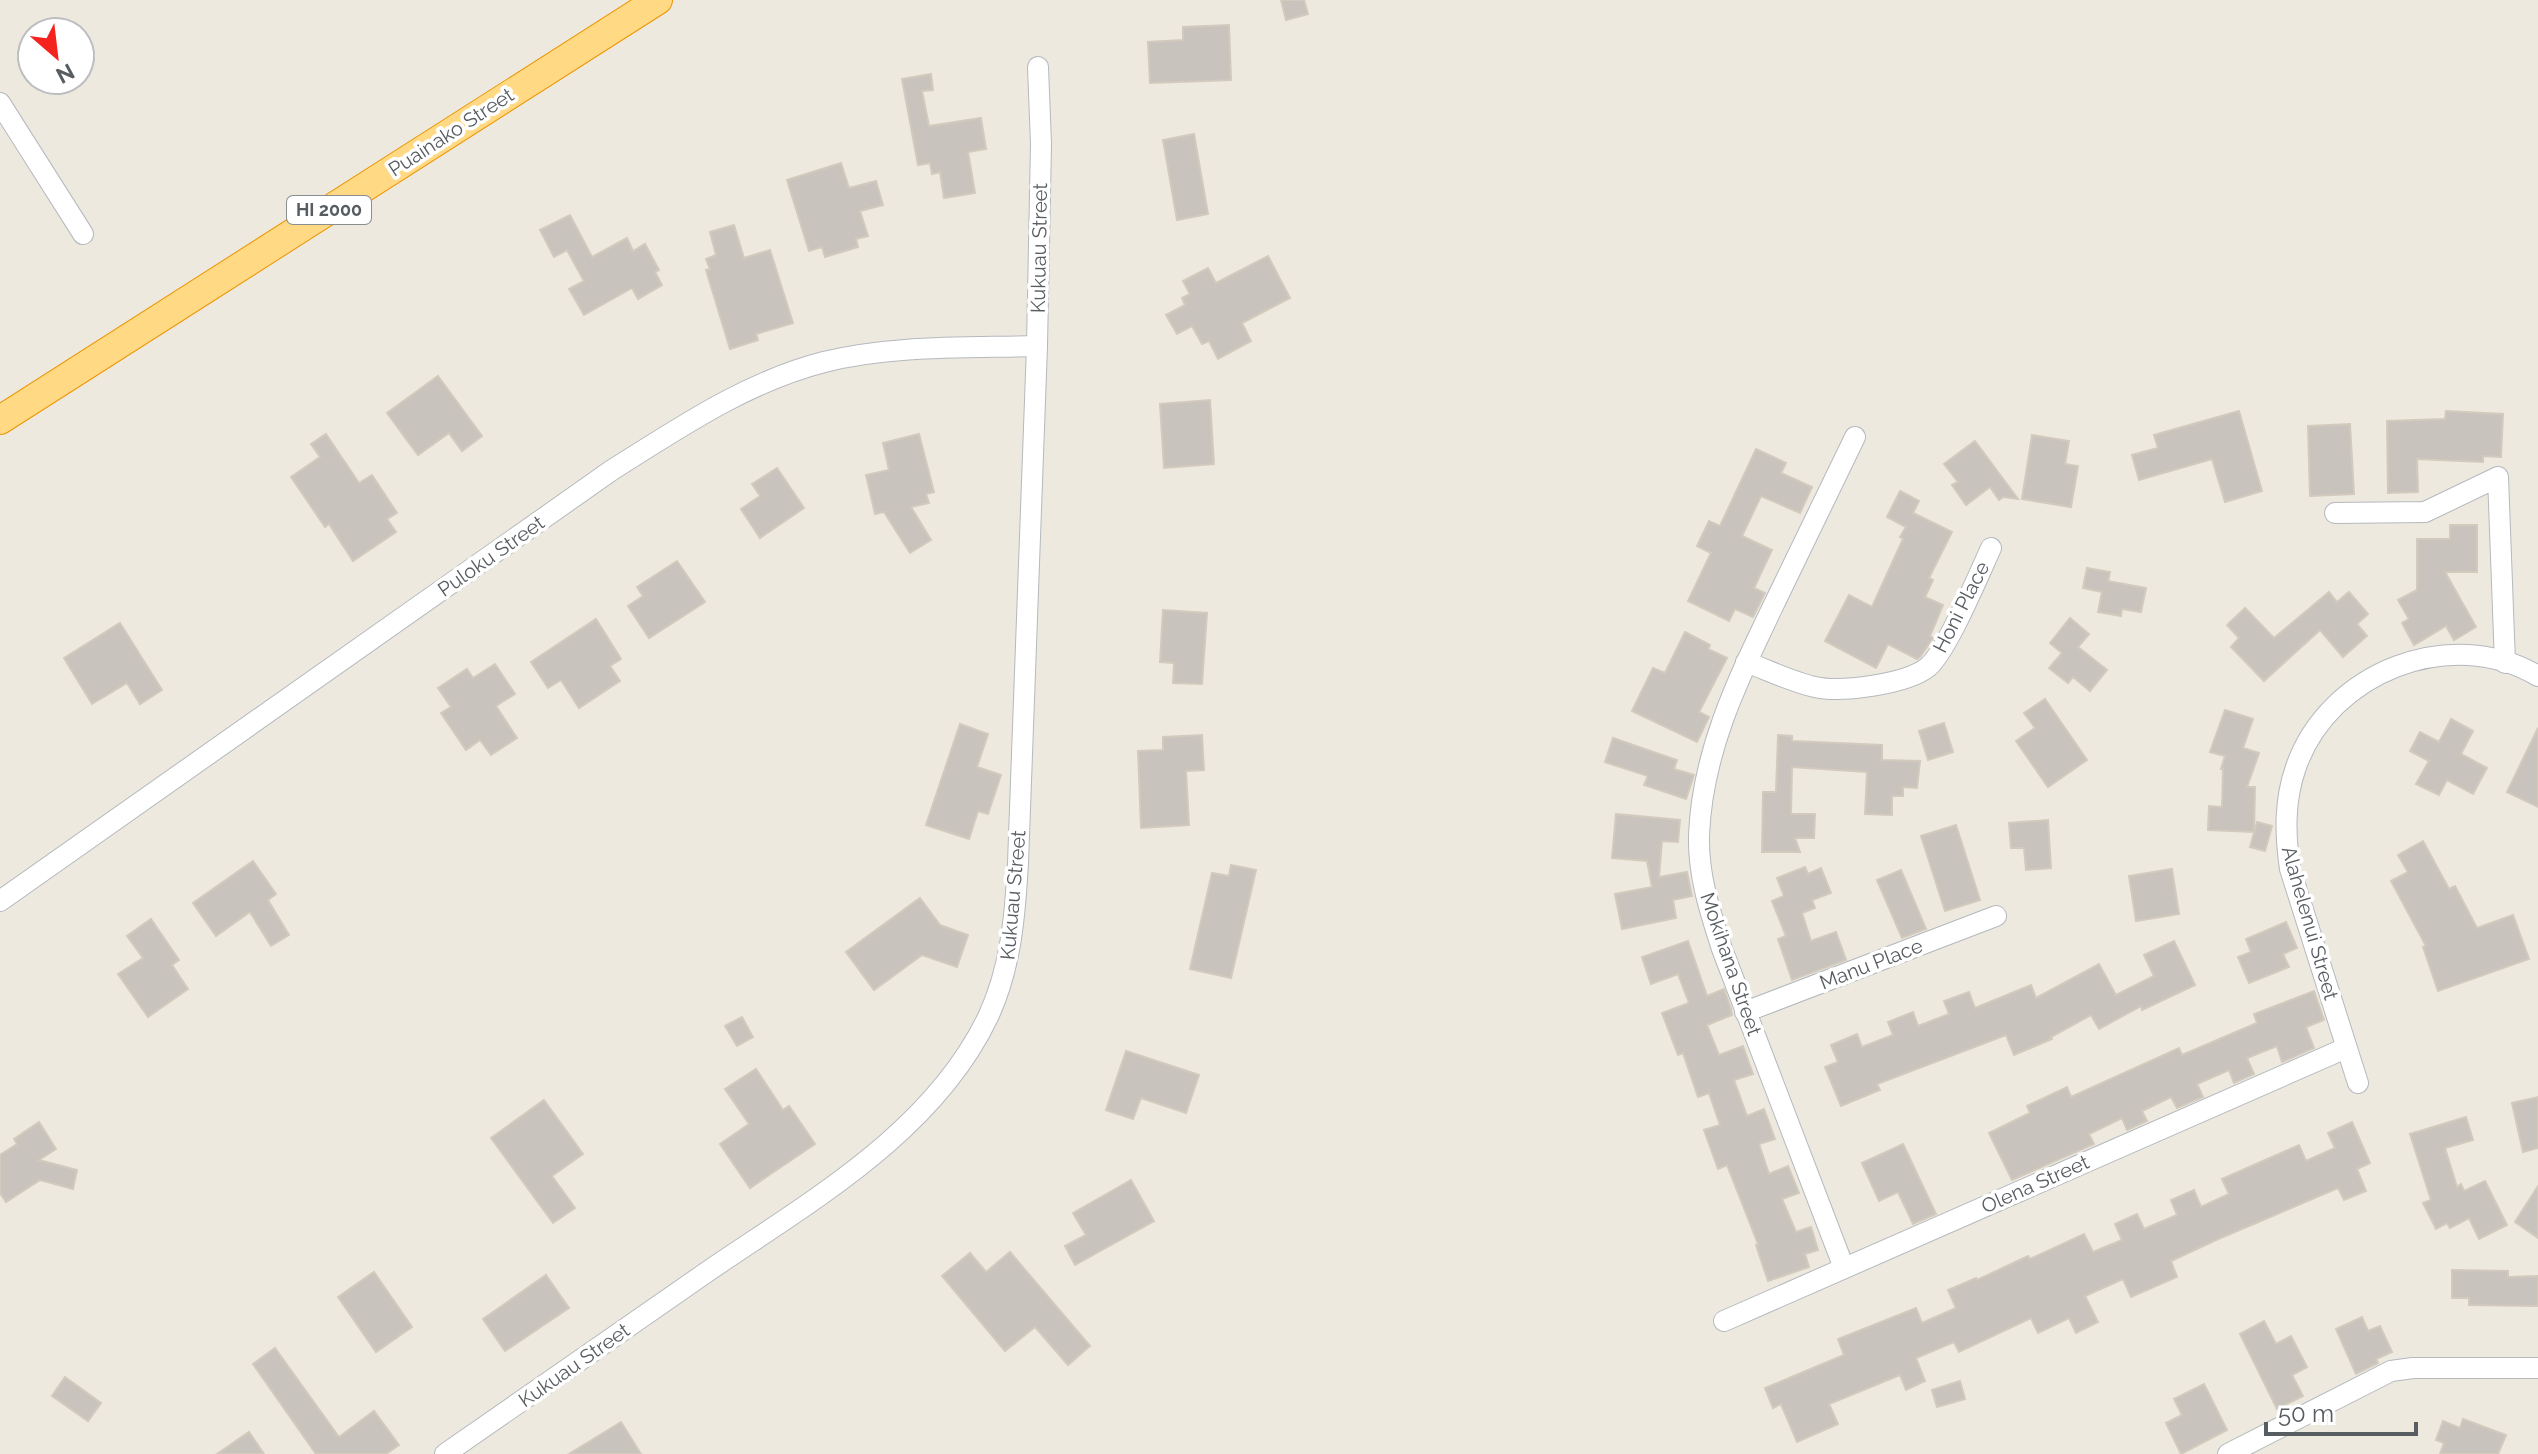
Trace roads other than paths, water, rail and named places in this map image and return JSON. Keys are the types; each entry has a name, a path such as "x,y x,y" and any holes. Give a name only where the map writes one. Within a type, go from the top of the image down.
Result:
{"highway":[{"name":"Puainako Street","path":"0,420 658,0"}],"street":[{"name":"Kukuau Street","path":"445,1454 849,1174 925,1108 959,1065 988,1017 1005,971 1015,917 1037,346 1041,144 1038,67"},
{"path":"0,103 83,234"},
{"name":"Puloku Street","path":"0,901 612,470 681,426 749,389 823,363 901,349 1037,346"},
{"name":"Mokihana Street","path":"1844,1268 1745,1012 1705,895 1699,839 1707,769 1719,728 1746,662 1855,437"},
{"path":"2335,513 2425,512 2498,477 2505,663"},
{"name":"Honi Place","path":"1746,662 1816,688 1843,689 1901,680 1928,667 1946,643 1991,548"},
{"name":"Alahelenui Street","path":"2358,1083 2290,869 2285,834 2287,799 2296,765 2312,734 2334,706 2361,683 2392,667 2426,657 2462,655 2505,663 2538,676"},
{"name":"Manu Place","path":"1745,1012 1996,916"},
{"name":"Olena Street","path":"1724,1321 2346,1048"},
{"path":"2228,1454 2391,1371 2413,1368 2538,1368"}]}
